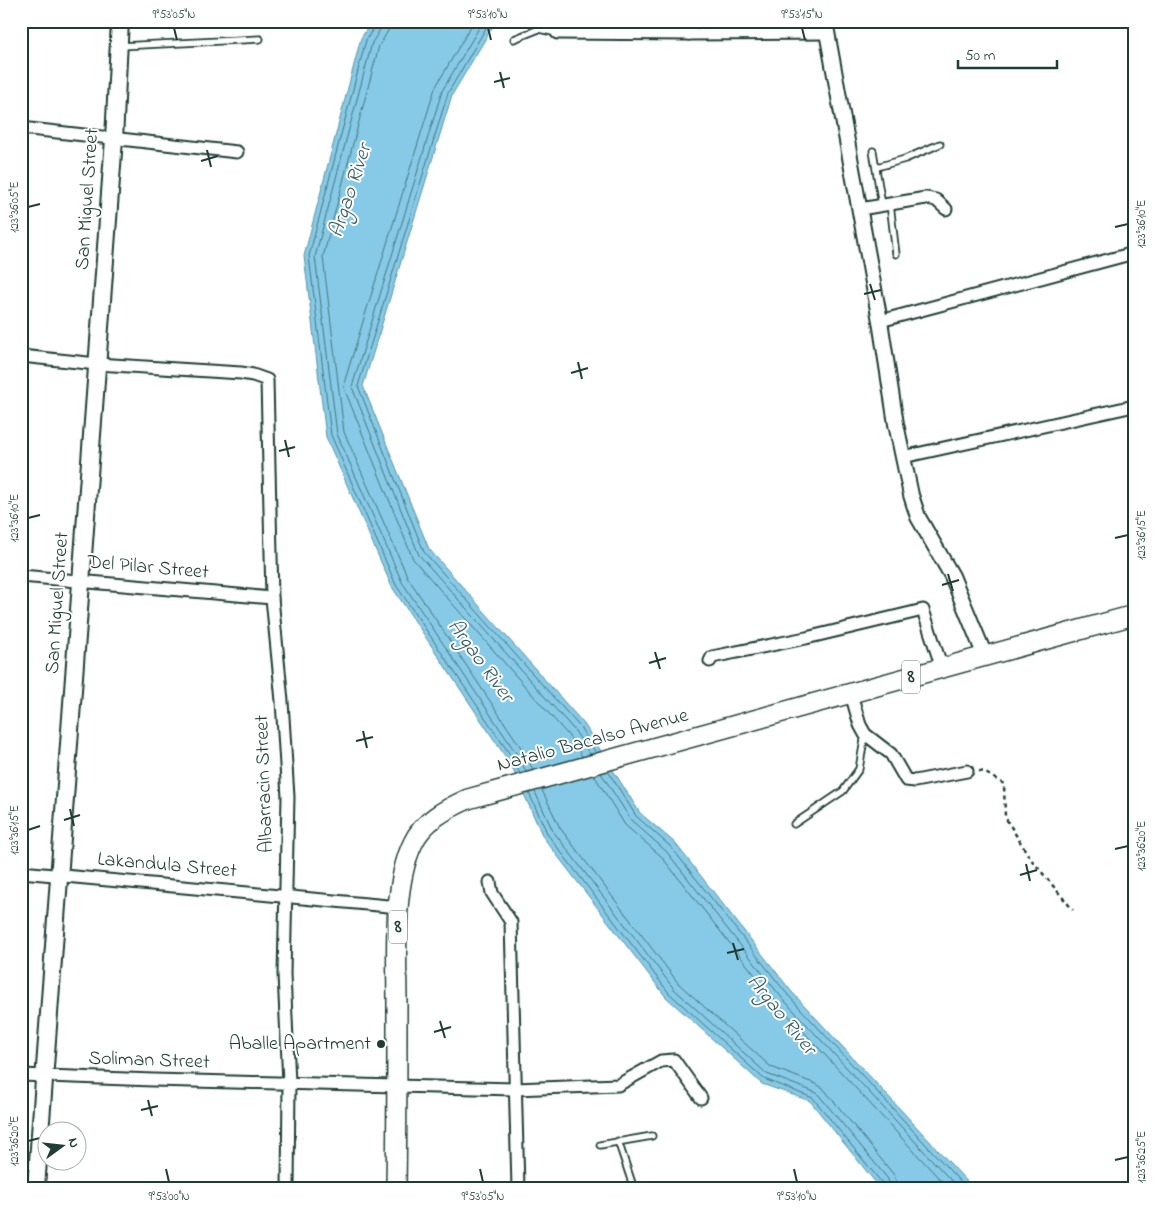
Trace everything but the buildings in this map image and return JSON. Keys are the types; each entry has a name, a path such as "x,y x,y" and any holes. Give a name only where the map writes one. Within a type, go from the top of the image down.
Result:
{"highway":[{"name":"Natalio Bacalso Avenue","path":"396,1188 399,906 404,863 413,841 426,825 444,810 468,799 1134,615"}],"main road":[{"name":"San Miguel Street","path":"36,1188 114,139 120,21"}],"street":[{"path":"689,21 689,34"},
{"path":"557,27 689,34 826,27 880,321 902,457 911,496 918,518 952,576 985,656"},
{"path":"21,128 237,152"},
{"path":"860,209 926,198 936,200 946,209"},
{"path":"880,321 1134,253"},
{"path":"21,356 97,364"},
{"name":"Albarracin Street","path":"97,364 241,373 267,380 272,598 282,701 288,797 284,974 288,1083 288,1188"},
{"path":"902,457 1134,406"},
{"name":"Del Pilar Street","path":"21,576 272,598"},
{"path":"710,661 712,657 806,638 923,610 942,668"},
{"path":"851,694 860,725 865,734 891,754 906,780 915,781 967,770"},
{"name":"Lakandula Street","path":"21,872 399,906"},
{"path":"490,882 492,893 511,922 518,1188"},
{"name":"Soliman Street","path":"21,1075 515,1089 618,1085 661,1061 674,1060 701,1098"}],"lane":[{"path":"514,39 539,29 557,27"},
{"path":"119,46 260,39"},
{"path":"876,167 905,159 940,144"},
{"path":"873,150 896,254"},
{"path":"794,824 843,791 859,769 865,734"},
{"path":"600,1145 652,1136"},
{"path":"618,1141 632,1188"}],"path":[{"path":"967,770 984,772 1004,784 1005,817 1030,858 1073,910"}],"water":[{"name":"Argao River","path":"372,21 496,21 452,95 363,386 429,549 584,724 640,813 675,843 791,991 973,1188 880,1188 810,1101 762,1084 666,997 543,837 511,765 392,587 326,437 304,256 361,38"}],"place":[{"name":"Aballe Apartment","path":"381,1044"}]}
